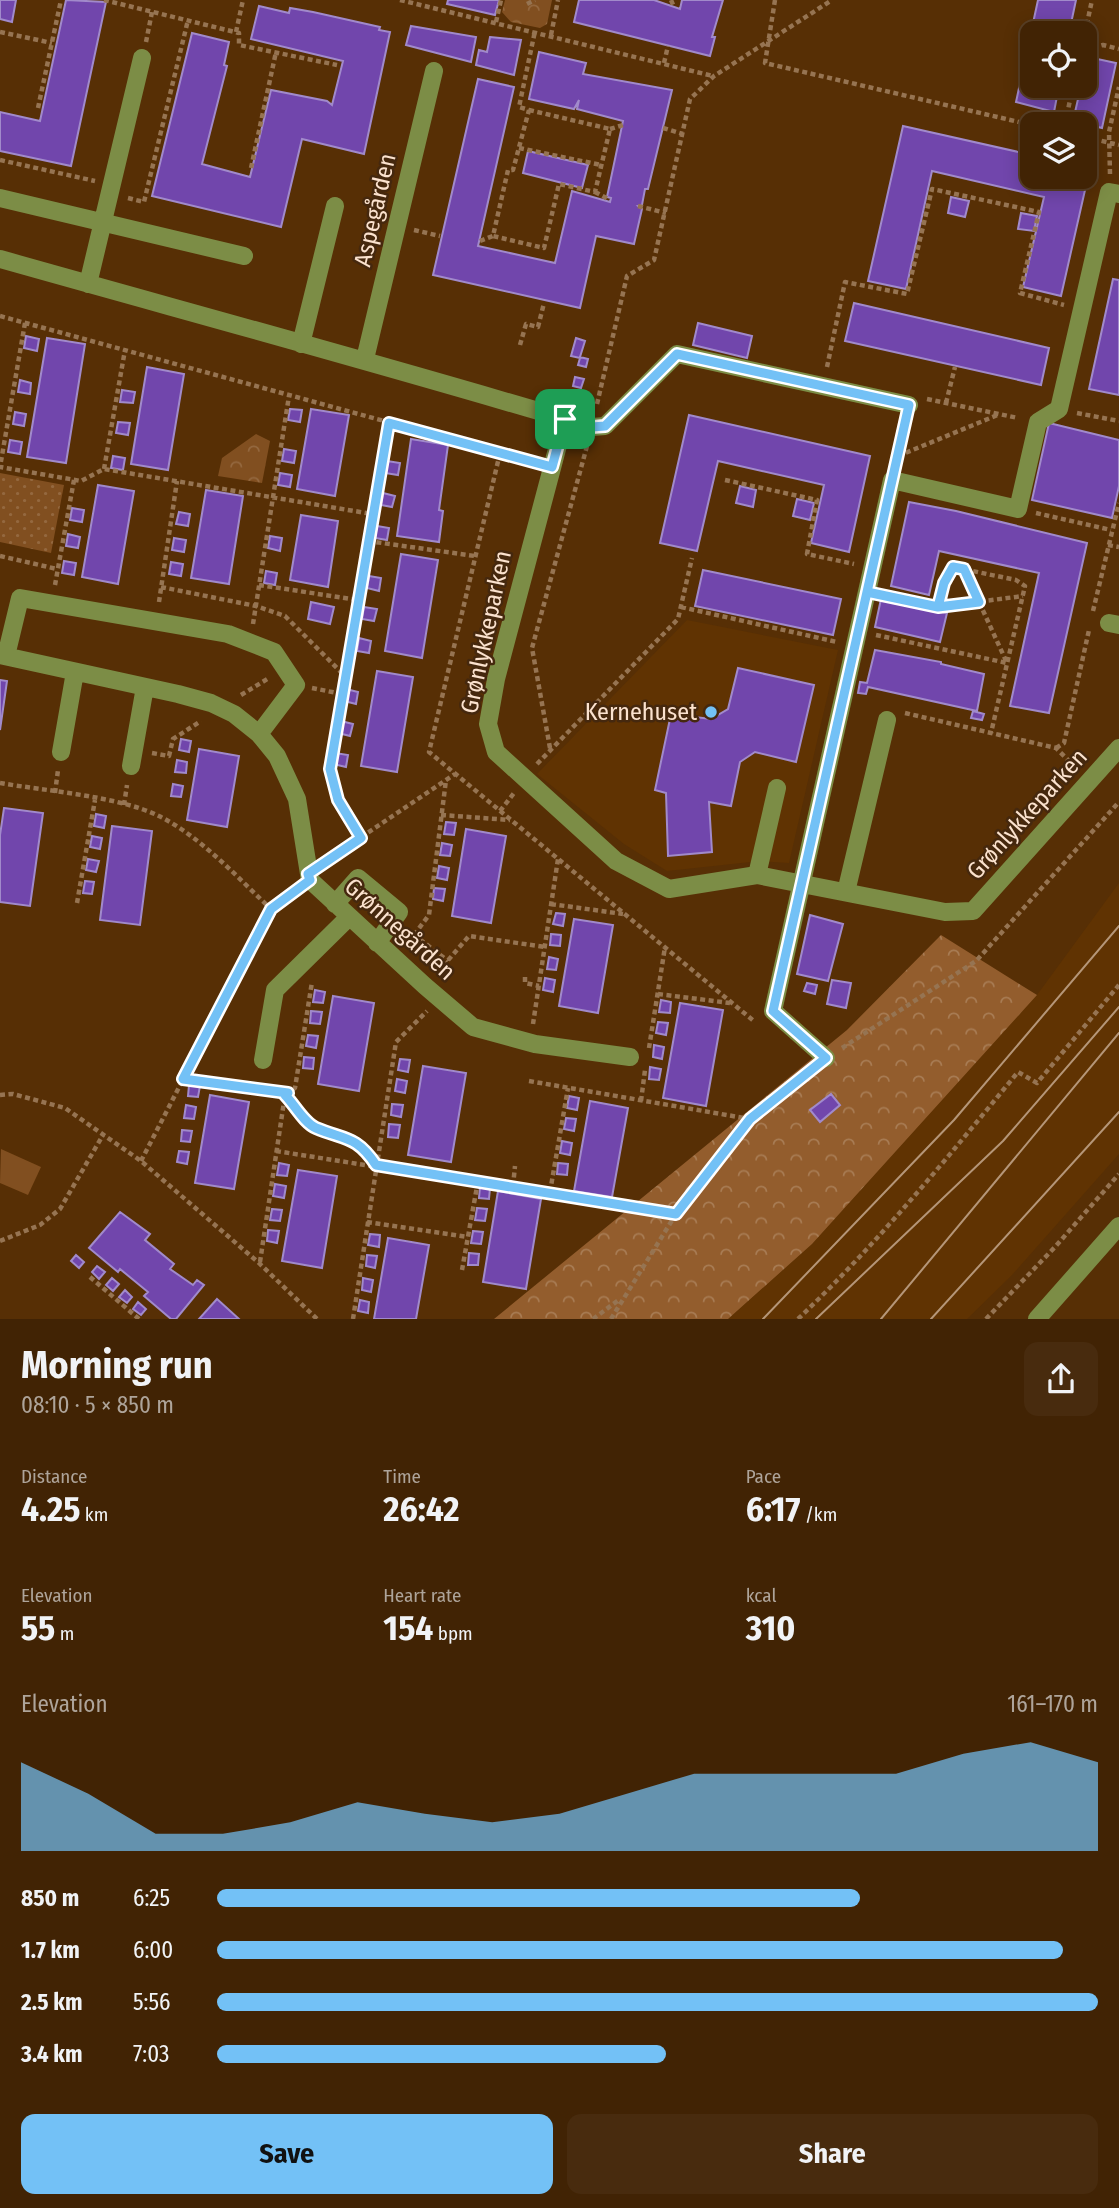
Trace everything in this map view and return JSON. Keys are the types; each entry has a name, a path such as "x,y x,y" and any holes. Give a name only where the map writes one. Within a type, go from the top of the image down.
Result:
{"street":[{"path":"88,284 142,58"},
{"name":"Aspegården","path":"365,359 434,71"},
{"path":"826,1058 773,1011 892,480 1018,509 1038,422 1059,409 1082,310 1114,193"},
{"path":"0,198 244,256"},
{"path":"301,344 335,206"},
{"path":"0,259 301,344 365,359 592,427 605,426 677,354 909,405"},
{"name":"Grønlykkeparken","path":"565,419 509,624 488,724 495,752 617,861 669,889 757,875 945,912 974,911 1119,748"},
{"path":"3,656 20,598 52,606 228,634 274,652 296,685 260,733"},
{"name":"Grønnegården","path":"3,656 211,703 234,714 260,733 277,756 297,799 309,877 425,986 473,1027 531,1042 630,1057"},
{"path":"61,752 75,672"},
{"path":"131,766 145,687"},
{"path":"846,892 894,716"},
{"path":"757,875 777,788"},
{"path":"335,904 358,878 399,912 377,943"},
{"path":"263,1060 275,990 349,917"},
{"path":"1037,1319 1119,1226"}],"path":[{"path":"38,108 61,0"},
{"path":"104,0 236,32 239,33 239,45 337,65"},
{"path":"236,32 243,0"},
{"path":"400,0 714,76"},
{"path":"496,22 501,0"},
{"path":"527,4 535,0"},
{"path":"551,35 558,0"},
{"path":"671,0 674,7"},
{"path":"775,0 765,45 765,63 1020,122"},
{"path":"550,748 532,648 592,427 627,276 654,260 690,99 714,76 832,0"},
{"path":"1088,21 1092,0"},
{"path":"142,58 152,12"},
{"path":"0,160 111,189 145,202 188,20"},
{"path":"535,31 519,107 610,129 622,125"},
{"path":"0,32 52,43"},
{"path":"1097,47 1103,45 1119,50"},
{"path":"664,63 668,46"},
{"path":"251,168 276,52"},
{"path":"1114,193 1109,132 1119,87"},
{"path":"493,236 508,170 513,170 529,110"},
{"path":"663,128 683,134"},
{"path":"595,192 610,129"},
{"path":"1097,140 1119,145"},
{"path":"519,148 601,165"},
{"path":"480,240 493,236 544,247 559,184 595,192 610,200"},
{"path":"824,386 845,282 907,294 932,190 1039,212 1020,293 1082,310"},
{"path":"638,206 666,213"},
{"path":"520,345 526,324 538,327 544,303"},
{"path":"0,316 552,467"},
{"path":"25,323 3,434 0,467 81,481 104,469 372,514"},
{"path":"104,469 125,351"},
{"path":"946,403 955,367"},
{"path":"250,643 289,396"},
{"path":"892,480 911,396 1038,422"},
{"path":"1059,409 1119,421"},
{"path":"897,457 1000,414"},
{"path":"361,838 338,800 330,769 389,423"},
{"path":"52,606 74,480"},
{"path":"725,480 817,500 807,554 872,568"},
{"path":"156,623 177,481"},
{"path":"1018,509 1111,530"},
{"path":"368,541 475,556"},
{"path":"1108,545 1119,547"},
{"path":"0,556 57,569"},
{"path":"525,779 550,748 678,619 692,558"},
{"path":"938,607 944,583 953,567 1016,580 1025,586 991,733"},
{"path":"964,569 1007,663"},
{"path":"259,585 358,600"},
{"path":"161,587 256,606 285,616 345,677"},
{"path":"867,592 938,607 1023,596"},
{"path":"681,607 1007,663"},
{"path":"296,685 342,694"},
{"path":"894,716 991,733 1056,748 1089,781"},
{"path":"141,1161 271,909 361,838 455,774"},
{"path":"414,935 429,915 446,779"},
{"path":"0,783 95,800 159,816 194,840 271,909"},
{"path":"77,903 95,800"},
{"path":"611,1319 676,1214 750,1119 826,1058 976,961 1119,802"},
{"path":"442,815 512,820"},
{"path":"531,1042 558,859"},
{"path":"551,904 626,915"},
{"path":"394,919 448,961"},
{"path":"425,986 470,936 545,947"},
{"path":"641,1101 665,947"},
{"path":"260,1263 276,1151 287,1094 295,1088 316,952"},
{"path":"525,977 525,983 539,986"},
{"path":"798,1319 836,1283 919,1191 1018,1072 1037,1083 1119,985"},
{"path":"658,994 733,1003"},
{"path":"353,1319 396,1042 440,998"},
{"path":"183,1079 287,1094 313,1127 348,1137 369,1153 376,1165"},
{"path":"529,1082 750,1119"},
{"path":"550,1192 568,1088"},
{"path":"0,1095 13,1094 65,1108 141,1161 260,1263 317,1319"},
{"path":"0,1241 40,1225 60,1209 103,1135"},
{"path":"276,1151 513,1186 676,1214"},
{"path":"513,1186 515,1166"},
{"path":"986,1319 1055,1247 1119,1174"},
{"path":"462,1270 478,1181"},
{"path":"367,1222 468,1237"},
{"path":"90,1277 139,1319"},
{"path":"593,1319 622,1298"}],"shaded area":[{"name":"Kernehuset","path":"687,620 838,650 789,863 760,861 667,871 624,844 537,774"},
{"path":"1119,883 1119,1154 1012,1275 967,1319 728,1319 812,1244 1037,995"}],"green space":[{"path":"505,0 552,0 547,24 540,28 511,22 502,12"},
{"path":"256,434 270,441 262,483 218,476 222,458"},
{"path":"0,473 64,485 51,553 0,542"},
{"path":"941,935 1037,995 812,1244 728,1319 494,1319 847,1030"},
{"path":"1,1149 41,1167 28,1195 0,1183"}],"building":[{"path":"0,0 16,0 12,22 0,19"},
{"path":"66,0 106,2 71,166 0,151 0,112 40,121"},
{"path":"448,0 499,0 495,15 447,4"},
{"path":"579,0 654,0 680,9 682,0 723,0 712,37 715,37 710,56 574,22"},
{"path":"1038,0 1076,0 1072,21 1033,21"},
{"path":"259,6 289,13 290,8 313,12 380,27 379,30 390,32 364,154 302,139 281,227 152,196 192,33 229,42 224,65 227,66 202,164 250,177 271,90 327,101 332,105 343,61 251,39"},
{"path":"411,26 476,37 471,62 406,45"},
{"path":"490,37 521,40 514,75 476,65 479,50 487,52"},
{"path":"539,52 586,63 583,74 672,90 648,189 645,189 642,205 638,206 642,209 634,244 596,236 580,308 433,275 478,79 514,87 478,246 555,263 572,191 610,202 611,198 607,197 623,121 577,109 579,100 574,109 529,99"},
{"path":"1097,59 1116,63 1102,128 1097,127 1097,112 1075,112 1078,98 1097,98"},
{"path":"1020,83 1020,98 1057,98 1054,112 1016,102"},
{"path":"903,126 1020,152 1020,189 1085,189 1061,296 1023,287 1044,197 932,171 906,289 868,281"},
{"path":"528,151 588,165 582,188 523,173"},
{"path":"951,197 969,201 965,217 948,213"},
{"path":"1021,213 1037,216 1034,231 1018,229"},
{"path":"1113,279 1119,280 1119,395 1089,389"},
{"path":"854,303 1049,348 1041,385 845,341"},
{"path":"698,323 752,336 747,358 693,345"},
{"path":"26,336 39,339 37,351 24,348"},
{"path":"47,338 85,344 66,463 27,457"},
{"path":"576,338 585,341 580,357 588,359 586,367 578,365 580,358 571,356"},
{"path":"147,367 184,374 168,470 131,464"},
{"path":"575,377 584,379 581,388 573,386"},
{"path":"20,380 31,383 30,394 18,392"},
{"path":"122,390 135,392 133,403 120,402"},
{"path":"290,409 302,410 300,422 288,420"},
{"path":"311,409 349,415 335,496 297,489"},
{"path":"15,412 26,414 24,426 13,424"},
{"path":"689,415 870,456 849,552 811,543 824,485 718,461 697,551 660,543"},
{"path":"118,422 130,423 128,435 116,433"},
{"path":"1049,423 1119,440 1119,486 1112,518 1032,500"},
{"path":"411,439 448,445 439,510 443,511 439,542 397,536"},
{"path":"10,440 22,442 20,454 8,452"},
{"path":"284,449 296,451 294,463 282,461"},
{"path":"113,456 125,458 123,470 111,468"},
{"path":"387,461 400,463 398,475 385,473"},
{"path":"280,473 292,475 290,487 278,485"},
{"path":"98,485 134,491 118,584 82,577"},
{"path":"740,486 756,490 753,507 736,503"},
{"path":"206,490 243,496 229,584 191,578"},
{"path":"383,493 395,496 392,507 381,505"},
{"path":"797,499 814,503 810,520 793,516"},
{"path":"909,502 1087,543 1049,713 1010,706 1039,573 939,551 929,595 891,586"},
{"path":"72,508 84,510 82,522 70,520"},
{"path":"179,512 190,514 188,526 176,524"},
{"path":"301,515 338,521 328,587 290,580"},
{"path":"377,526 389,528 387,540 375,538"},
{"path":"68,534 80,537 78,548 66,546"},
{"path":"270,536 282,538 280,551 268,548"},
{"path":"174,538 186,540 184,552 172,550"},
{"path":"401,554 438,560 422,658 385,651"},
{"path":"64,561 76,563 74,575 62,573"},
{"path":"171,562 183,564 181,576 169,574"},
{"path":"703,570 841,599 833,635 695,606"},
{"path":"266,571 277,573 275,585 264,583"},
{"path":"369,576 381,578 379,591 367,588"},
{"path":"881,599 947,613 940,642 875,627"},
{"path":"311,602 334,607 330,624 308,619"},
{"path":"364,607 377,609 374,621 362,619"},
{"path":"359,638 371,641 369,653 357,651"},
{"path":"875,650 941,662 984,674 977,711 868,687 866,694 858,693 860,682 867,683"},
{"path":"738,668 814,685 796,762 755,752 740,762 731,806 709,802 712,852 668,856 666,793 655,790 671,714 711,719 728,709"},
{"path":"377,671 413,677 397,772 361,766"},
{"path":"0,680 7,681 0,730"},
{"path":"346,689 358,692 356,704 344,701"},
{"path":"973,711 984,714 982,720 971,718"},
{"path":"341,721 353,724 350,736 338,733"},
{"path":"181,739 191,741 189,752 179,750"},
{"path":"199,749 239,756 227,827 187,820"},
{"path":"335,753 348,755 346,767 333,764"},
{"path":"177,760 187,762 186,773 175,772"},
{"path":"173,784 183,786 181,797 171,796"},
{"path":"4,808 43,813 30,906 0,902 0,835"},
{"path":"96,814 106,816 104,828 94,826"},
{"path":"446,822 456,823 454,835 444,834"},
{"path":"112,826 152,831 140,925 100,920"},
{"path":"466,829 506,836 491,923 452,916"},
{"path":"92,836 102,838 100,849 90,847"},
{"path":"442,843 452,845 450,856 440,855"},
{"path":"88,859 99,861 96,872 86,870"},
{"path":"439,866 449,868 447,880 437,878"},
{"path":"85,881 94,882 92,894 83,893"},
{"path":"434,888 445,889 443,901 433,899"},
{"path":"556,913 565,914 563,926 553,924"},
{"path":"810,915 843,924 828,981 797,974"},
{"path":"574,919 613,925 598,1013 559,1006"},
{"path":"551,934 561,935 560,946 550,945"},
{"path":"549,957 558,959 556,970 547,969"},
{"path":"545,978 555,980 553,992 543,990"},
{"path":"832,980 851,983 846,1008 827,1004"},
{"path":"807,983 817,985 815,994 804,991"},
{"path":"315,990 325,992 323,1003 313,1002"},
{"path":"333,996 374,1003 359,1091 318,1084"},
{"path":"661,1000 671,1002 670,1013 659,1012"},
{"path":"680,1003 723,1010 706,1106 663,1098"},
{"path":"311,1011 322,1012 320,1024 310,1023"},
{"path":"658,1022 668,1023 666,1035 656,1033"},
{"path":"308,1035 318,1036 316,1048 306,1046"},
{"path":"654,1045 664,1047 662,1059 653,1057"},
{"path":"304,1057 314,1058 313,1069 303,1068"},
{"path":"400,1059 410,1060 408,1072 398,1070"},
{"path":"423,1066 466,1073 451,1162 408,1155"},
{"path":"650,1067 661,1069 659,1080 649,1079"},
{"path":"397,1079 407,1081 405,1093 395,1091"},
{"path":"189,1085 200,1086 198,1097 188,1096"},
{"path":"831,1094 840,1105 820,1122 810,1110"},
{"path":"210,1095 249,1102 234,1189 195,1183"},
{"path":"569,1096 579,1098 577,1110 567,1108"},
{"path":"590,1101 628,1108 612,1197 574,1191"},
{"path":"392,1104 403,1105 401,1117 391,1115"},
{"path":"186,1105 196,1107 194,1119 184,1118"},
{"path":"566,1118 576,1119 574,1131 564,1129"},
{"path":"389,1124 400,1125 398,1138 388,1137"},
{"path":"182,1130 192,1131 190,1142 181,1141"},
{"path":"562,1141 572,1143 570,1155 560,1153"},
{"path":"179,1151 189,1152 187,1164 177,1162"},
{"path":"279,1163 289,1165 287,1176 277,1175"},
{"path":"558,1163 568,1164 567,1175 557,1174"},
{"path":"298,1170 337,1176 322,1268 282,1261"},
{"path":"275,1184 286,1186 284,1198 273,1196"},
{"path":"480,1187 490,1188 489,1199 479,1198"},
{"path":"498,1191 541,1199 526,1289 483,1282"},
{"path":"477,1208 487,1209 485,1221 475,1220"},
{"path":"272,1209 282,1210 280,1221 270,1220"},
{"path":"120,1212 150,1234 145,1240 174,1264 170,1269 193,1285 197,1280 204,1285 176,1319 171,1319 144,1296 148,1292 120,1269 118,1272 89,1248"},
{"path":"268,1230 279,1231 277,1243 267,1241"},
{"path":"473,1231 483,1232 481,1244 471,1243"},
{"path":"370,1234 380,1235 379,1247 368,1245"},
{"path":"388,1238 429,1245 416,1319 374,1319"},
{"path":"469,1253 479,1254 478,1265 468,1265"},
{"path":"76,1255 84,1262 79,1268 71,1261"},
{"path":"367,1255 377,1256 375,1268 366,1266"},
{"path":"97,1266 105,1272 99,1279 92,1272"},
{"path":"112,1278 119,1284 113,1291 106,1285"},
{"path":"363,1278 373,1280 371,1292 362,1290"},
{"path":"125,1290 132,1297 127,1303 119,1297"},
{"path":"217,1299 239,1319 199,1319"},
{"path":"360,1300 369,1302 368,1313 358,1311"},
{"path":"138,1302 146,1309 141,1315 133,1309"}],"tram line":[{"path":"763,1319 954,1120 1119,926"},
{"path":"816,1319 1003,1141 1119,1007"},
{"path":"881,1319 1119,1033"},
{"path":"931,1319 1119,1112"}],"place":[{"name":"Kernehuset","path":"711,712"}],"route":[{"path":"565,419 552,467 389,423 330,769 338,800 361,838 308,874 310,880 271,909 183,1079 288,1093 285,1095 313,1127 348,1137 369,1153 376,1165 676,1214 750,1119 826,1058 773,1011 867,592 938,607 979,602 964,569 953,567 944,583 938,607 867,592 909,405 677,354 605,426 592,427 565,419"}]}
